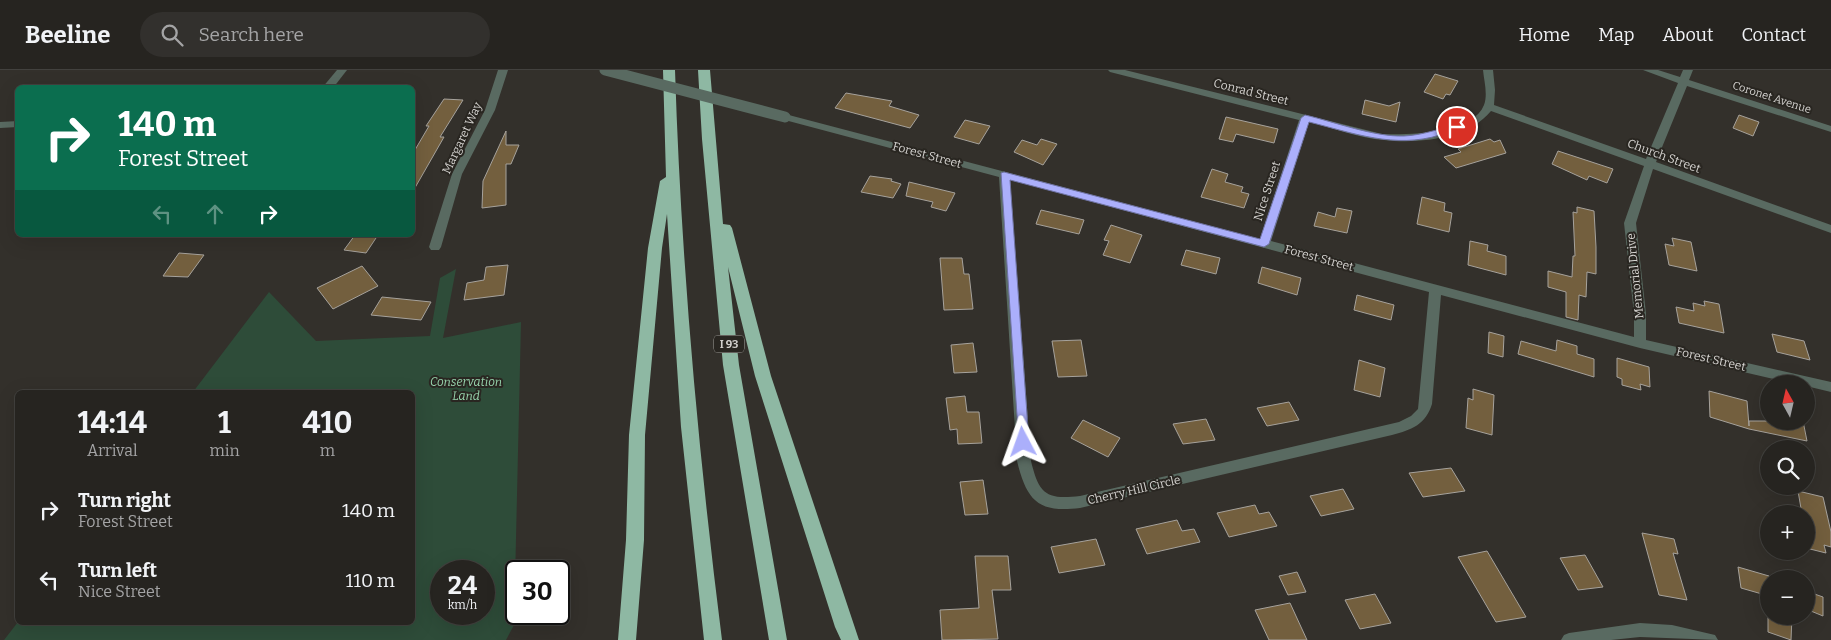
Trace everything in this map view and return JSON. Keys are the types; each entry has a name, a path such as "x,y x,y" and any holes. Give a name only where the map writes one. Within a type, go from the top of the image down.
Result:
{"highway":[{"path":"669,70 671,152 683,351 713,640"},
{"name":"I 93","path":"704,70 712,176 731,365 778,640"},
{"path":"627,640 635,540 638,417 655,248 671,152"},
{"path":"712,176 763,376 844,627 850,640"}],"street":[{"path":"330,85 342,70"},
{"name":"Margaret Way","path":"435,247 457,174 490,110 504,70"},
{"name":"Forest Street","path":"605,70 1640,343 1831,387"},
{"name":"Conrad Street","path":"1112,70 1382,137 1402,139 1426,137 1464,125 1479,119 1488,106"},
{"path":"1488,70 1490,95 1488,106"},
{"name":"Coronet Avenue","path":"1648,70 1831,129"},
{"name":"Memorial Drive","path":"1640,343 1640,314 1630,223 1650,164 1688,70"},
{"name":"Church Street","path":"1488,106 1831,229"},
{"name":"Nice Street","path":"1264,244 1305,118"},
{"path":"0,125 15,124"},
{"name":"Cherry Hill Circle","path":"1004,175 1024,461 1032,491 1041,500 1051,504 1080,502 1386,431 1412,422 1422,416 1426,404 1435,289"},
{"path":"1569,640 1636,629 1659,630 1710,640"}],"green space":[{"name":"Conservation Land","path":"456,269 443,338 521,322 516,560 505,560 505,625 514,625 506,640 4,640 16,625 415,625 415,390 195,390 269,292 316,341 430,336 440,278"}],"building":[{"path":"1435,74 1458,81 1450,95 1446,94 1443,99 1424,92"},
{"path":"846,93 892,101 889,106 919,115 910,128 835,108"},
{"path":"444,99 463,100 440,137 444,137 415,188 415,150 429,126 426,126"},
{"path":"1365,100 1389,106 1400,102 1396,122 1362,114"},
{"path":"1739,115 1759,122 1753,136 1733,128"},
{"path":"1226,117 1278,129 1274,143 1236,134 1233,142 1219,139"},
{"path":"965,120 990,126 979,144 954,137"},
{"path":"506,131 506,145 519,145 511,164 506,164 506,205 482,208 483,181"},
{"path":"1041,139 1057,144 1043,165 1014,152 1022,140 1037,145"},
{"path":"1490,139 1494,142 1500,140 1506,153 1456,168 1444,157 1461,152 1458,149"},
{"path":"1558,151 1613,169 1607,183 1589,176 1587,180 1552,164"},
{"path":"1212,169 1228,174 1225,182 1243,187 1241,192 1249,194 1244,208 1201,197"},
{"path":"870,176 892,179 891,181 901,184 893,198 861,192"},
{"path":"909,182 955,193 946,211 931,207 933,202 906,196"},
{"path":"1422,197 1445,203 1444,211 1452,213 1449,232 1417,224"},
{"path":"1577,207 1594,211 1596,247 1596,274 1587,272 1586,297 1579,295 1578,320 1566,317 1566,292 1548,287 1548,271 1572,277 1573,256 1575,256 1573,212 1577,213"},
{"path":"1337,208 1352,211 1347,233 1314,226 1318,212 1335,217"},
{"path":"1041,210 1084,220 1079,234 1036,224"},
{"path":"1111,225 1142,235 1130,263 1103,255 1109,241 1104,240"},
{"path":"354,237 377,237 366,253 344,250"},
{"path":"1672,238 1691,242 1697,271 1669,265 1665,244 1674,246"},
{"path":"1470,241 1488,245 1487,251 1506,256 1506,275 1468,265"},
{"path":"1186,250 1220,258 1216,274 1181,265"},
{"path":"179,253 204,255 188,277 163,276"},
{"path":"940,258 962,258 964,274 969,274 973,309 944,310"},
{"path":"508,265 504,295 464,300 467,283 484,280 486,267"},
{"path":"362,266 378,286 333,309 317,288"},
{"path":"1262,267 1301,278 1297,295 1258,283"},
{"path":"1357,295 1394,305 1391,320 1354,310"},
{"path":"382,297 431,302 421,320 371,315"},
{"path":"1704,301 1719,304 1724,333 1679,323 1676,307 1694,311 1693,303 1705,306"},
{"path":"1489,332 1504,336 1503,357 1488,353"},
{"path":"1772,334 1804,341 1810,360 1777,352"},
{"path":"1081,340 1087,376 1058,377 1052,341"},
{"path":"1557,340 1577,346 1577,354 1594,359 1594,377 1518,354 1521,341 1556,351"},
{"path":"973,343 977,372 954,373 951,345"},
{"path":"1617,358 1649,367 1650,387 1640,384 1641,390 1622,385 1622,379 1617,377"},
{"path":"1359,360 1385,368 1380,397 1354,390"},
{"path":"1473,389 1494,395 1492,435 1466,428 1468,398 1473,400"},
{"path":"1709,391 1747,401 1749,426 1749,421 1760,421 1760,430 1805,430 1807,440 1749,429 1710,417"},
{"path":"965,396 967,412 979,412 982,443 958,444 957,429 950,430 946,398"},
{"path":"1289,402 1299,420 1267,426 1257,408"},
{"path":"1206,419 1215,440 1183,444 1173,424"},
{"path":"1083,420 1120,438 1108,457 1071,438"},
{"path":"1451,468 1465,491 1423,497 1409,473"},
{"path":"983,480 988,514 965,515 960,482"},
{"path":"1343,489 1354,509 1321,516 1310,496"},
{"path":"1799,495 1823,497 1831,532 1831,547 1824,545 1826,553 1815,550 1815,505 1800,505"},
{"path":"1255,505 1259,514 1269,512 1277,526 1229,537 1217,513"},
{"path":"1177,520 1182,531 1194,529 1200,542 1147,554 1136,529"},
{"path":"1642,533 1674,539 1678,554 1673,553 1687,600 1659,595"},
{"path":"1096,539 1105,565 1059,573 1051,547"},
{"path":"1487,551 1526,617 1496,622 1458,557"},
{"path":"1585,555 1603,587 1578,590 1560,558"},
{"path":"975,556 1008,556 1011,590 992,590 998,639 942,640 940,610 979,608"},
{"path":"1738,567 1760,573 1760,593 1741,588"},
{"path":"1297,572 1306,592 1288,595 1279,576"},
{"path":"1375,594 1391,623 1360,629 1345,600"},
{"path":"1815,594 1823,597 1823,616 1815,613"},
{"path":"1290,603 1307,640 1269,640 1255,610"},
{"path":"1768,625 1792,625 1791,640 1768,632"}],"route":[{"path":"1023,442 1004,175 1264,244 1305,118 1382,137 1402,139 1426,137 1457,127"}]}
